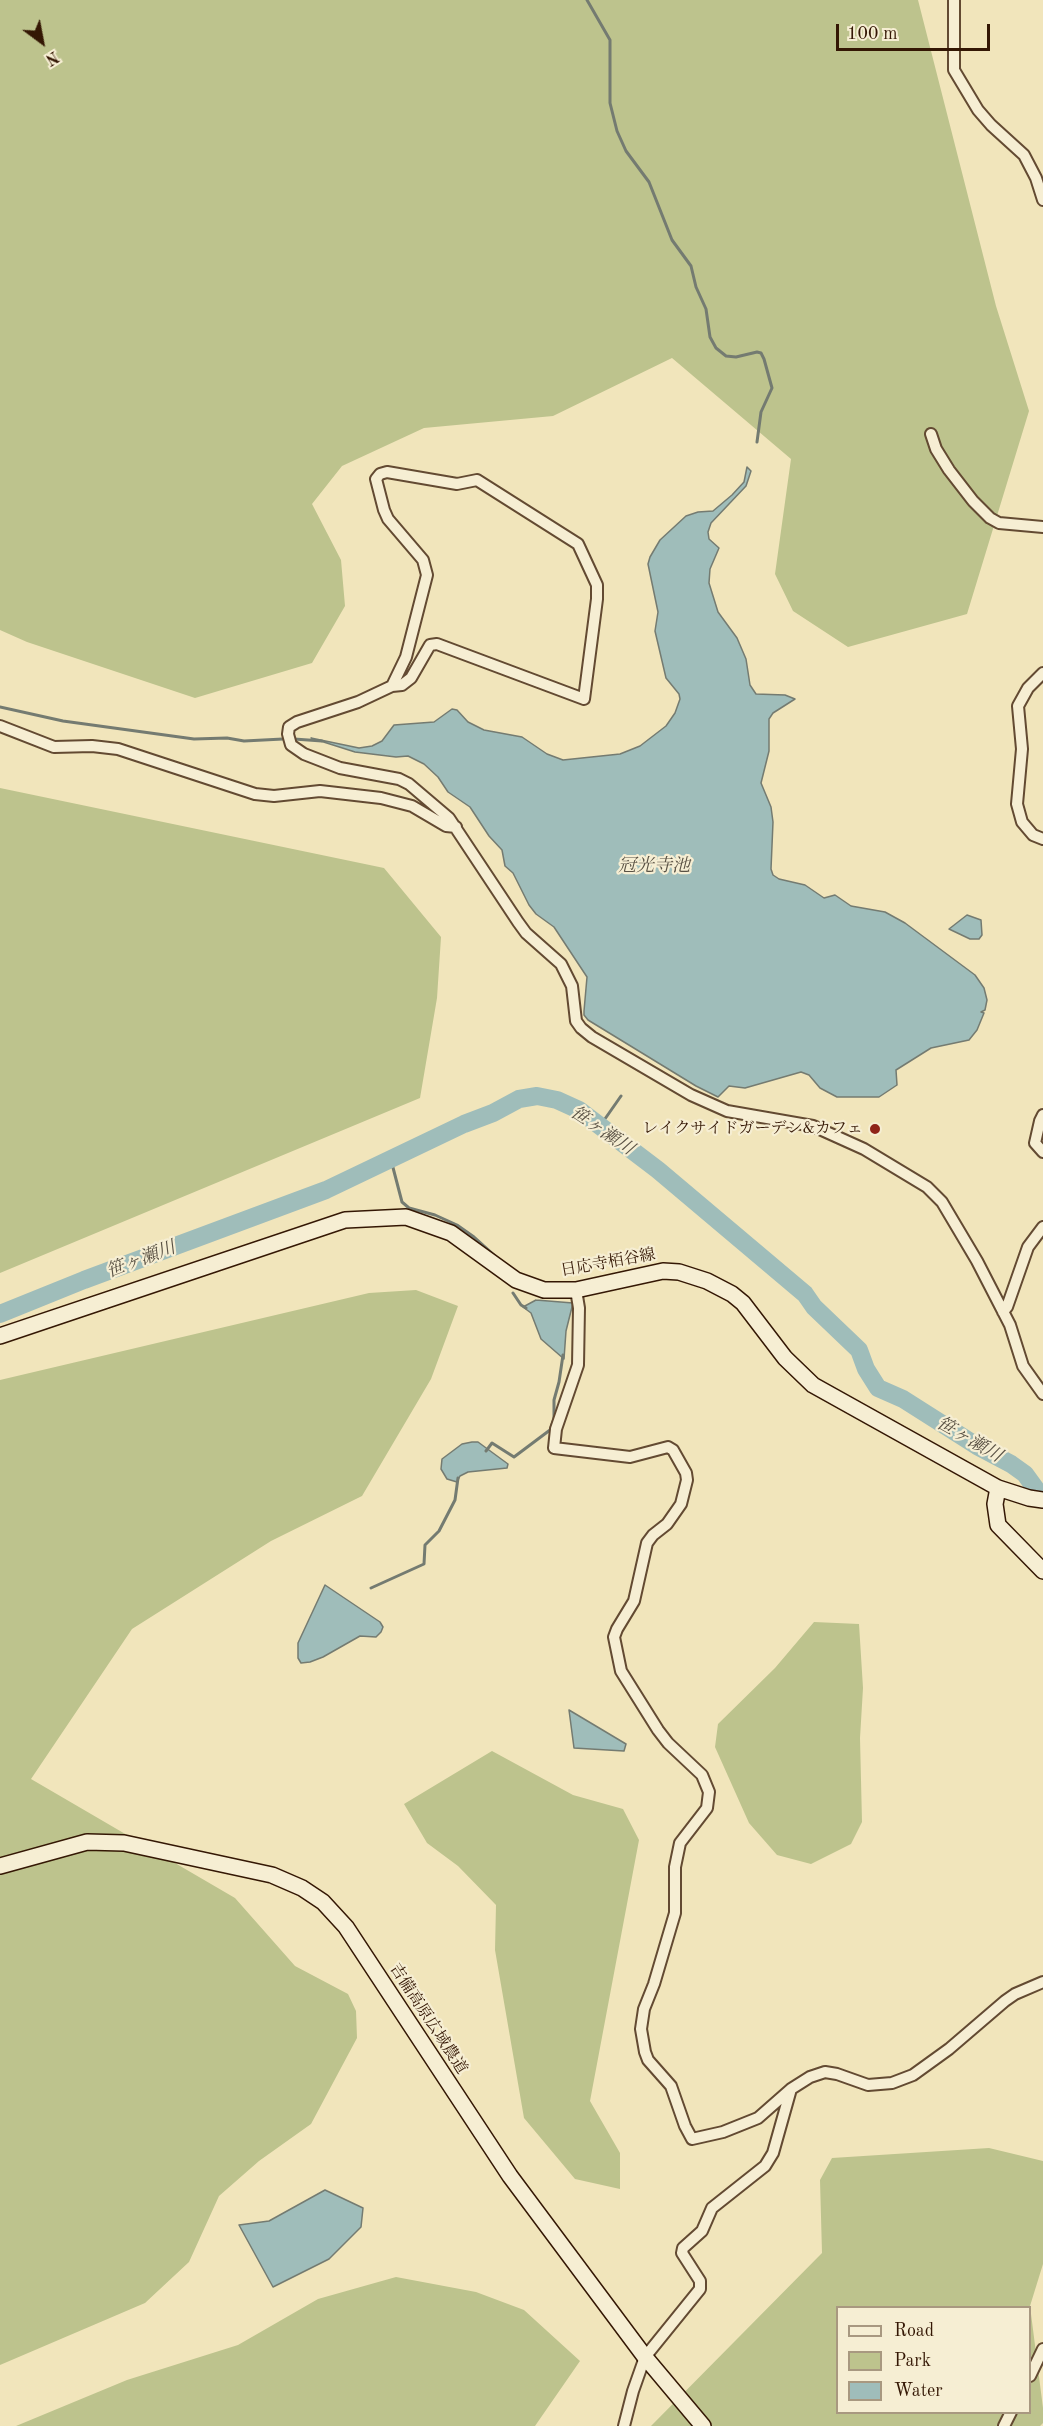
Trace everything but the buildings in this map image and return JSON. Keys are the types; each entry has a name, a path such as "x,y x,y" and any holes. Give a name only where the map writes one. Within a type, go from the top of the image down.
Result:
{"main road":[{"name":"日応寺栢谷線","path":"0,1336 345,1220 406,1217 451,1233 516,1280 544,1290 576,1290 663,1271 679,1272 708,1281 743,1303 785,1358 813,1384 998,1488 1036,1499"},
{"path":"998,1488 994,1504 998,1525 1043,1571"},
{"name":"吉備高原広域農道","path":"0,1866 87,1842 124,1843 272,1875 302,1888 323,1902 346,1927 510,2176 645,2357 703,2426"}],"street":[{"path":"954,0 954,70 978,110 1024,155 1036,178 1043,200"},
{"path":"931,434 936,449 949,470 973,501 990,518 999,523 1043,527"},
{"path":"392,686 406,657 427,575 423,560 388,519 376,479 380,474 387,472 457,484 477,480 578,544 597,585 584,699 436,645 430,645 411,678 402,685 392,686 358,702 297,722 289,727 291,745 304,754 340,768 399,779 422,794 449,818 526,933 561,964 572,986 575,1000 574,1013 581,1028 691,1095 727,1111 813,1126 864,1149 927,1187 942,1202 977,1261 1010,1325 1023,1366 1043,1394"},
{"path":"1043,673 1028,688 1018,706 1022,749 1017,804 1022,822 1033,835 1043,839"},
{"path":"0,726 54,747 92,746 118,749 255,794 274,796 320,790 381,798 412,806 446,826 456,827"},
{"path":"1043,1115 1035,1143 1043,1152"},
{"path":"1003,1312 1007,1307 1028,1247 1043,1227"},
{"path":"576,1290 579,1308 578,1365 556,1429 554,1448 630,1456 668,1447 673,1450 686,1473 687,1480 681,1504 667,1524 647,1543 634,1600 614,1637 621,1671 658,1730 668,1743 702,1775 709,1792 707,1808 680,1844 675,1867 675,1913 654,1984 644,2009 641,2029 648,2060 671,2086 692,2139 715,2134 758,2118 791,2089 810,2077 825,2072 868,2085 892,2083 913,2075 950,2049 1005,2001 1043,1982"},
{"path":"624,2426 645,2357 700,2289 700,2281 682,2253 683,2248 702,2232 712,2208 765,2166 773,2153 791,2089"},
{"path":"1031,2372 1043,2349"}],"green space":[{"path":"0,0 918,0 996,306 1029,411 967,614 848,647 793,611 775,574 791,459 672,358 553,416 424,428 342,466 312,504 341,560 345,606 312,663 195,698 27,642 0,630"},
{"path":"0,788 384,868 441,937 437,998 420,1098 0,1273"},
{"path":"416,1290 458,1306 431,1379 362,1496 271,1541 132,1629 31,1779 235,1898 295,1966 348,1994 356,2011 357,2038 311,2124 259,2161 219,2196 189,2262 145,2303 0,2365 0,1380 369,1293"},
{"path":"814,1622 859,1624 863,1688 860,1738 862,1822 851,1844 811,1864 777,1855 749,1823 715,1747 718,1724 775,1668"},
{"path":"492,1751 573,1795 623,1809 639,1840 590,2101 620,2153 620,2189 575,2179 524,2118 495,1950 496,1905 458,1866 427,1843 404,1804"},
{"path":"989,2148 1043,2161 1043,2264 1030,2306 836,2306 836,2414 1031,2414 1031,2314 1043,2408 1043,2423 1040,2426 651,2426 822,2253 820,2180 832,2158"},
{"path":"396,2277 476,2292 524,2310 580,2361 535,2426 16,2426 127,2380 238,2345 318,2299"}],"water":[{"name":"冠光寺池","path":"747,467 751,471 746,486 711,523 708,532 709,539 719,548 710,569 709,583 718,612 737,638 746,659 750,685 756,694 785,695 795,699 773,713 769,719 769,751 761,783 771,807 773,822 771,869 773,875 779,879 805,885 824,898 835,895 851,906 885,912 905,923 975,975 984,988 987,1000 985,1010 981,1012 984,1013 977,1030 969,1040 931,1048 896,1070 897,1085 879,1097 837,1097 820,1088 809,1075 801,1072 745,1088 729,1086 718,1097 588,1020 584,1015 587,977 554,927 536,914 529,905 513,873 505,866 502,850 489,836 470,807 448,792 438,777 424,764 408,756 396,757 355,752 311,738 359,748 372,746 382,741 394,725 434,722 452,709 457,710 468,722 484,730 522,737 547,754 563,760 620,754 640,746 666,726 675,713 680,699 679,694 666,678 655,631 658,612 648,564 650,557 660,540 686,516 713,511 732,495 744,482"},
{"path":"967,915 981,920 982,935 979,939 970,939 949,929"},
{"path":"536,1300 573,1303 566,1331 564,1359 541,1339 531,1313 523,1307"},
{"path":"478,1442 508,1464 507,1468 468,1472 460,1476 457,1482 447,1479 441,1469 442,1459 462,1444"},
{"path":"325,1585 380,1622 383,1627 376,1637 360,1636 323,1657 301,1663 298,1658 298,1643"},
{"path":"569,1710 626,1744 624,1751 574,1748"},
{"path":"325,2190 363,2208 361,2227 329,2259 273,2287 239,2225 269,2221"}],"waterway":[{"path":"587,0 610,40 610,103 617,131 626,151 649,182 672,240 691,266 696,287 706,309 710,337 716,348 726,356 736,357 757,352 761,353 764,359 772,388 761,412 757,442"},
{"path":"0,707 63,721 194,739 227,738 244,741 283,739"},
{"path":"294,739 322,741"},
{"name":"笹ヶ瀬川","path":"0,1314 84,1280 326,1190 519,1099 537,1096 557,1100 579,1110 658,1170 805,1294 814,1307 859,1350 866,1369 878,1388 903,1399 977,1446 1011,1464 1025,1474 1043,1499"},
{"path":"600,1126 621,1096"},
{"path":"391,1160 402,1202 409,1208 435,1215 457,1225 494,1255"},
{"path":"513,1293 521,1305 526,1308"},
{"path":"486,1451 492,1443 514,1457 550,1430 554,1419 554,1400 563,1355"},
{"path":"371,1588 424,1564 425,1545 439,1531 455,1500 458,1478"}],"place":[{"name":"レイクサイドガーデン&カフェ","path":"875,1129"}]}
